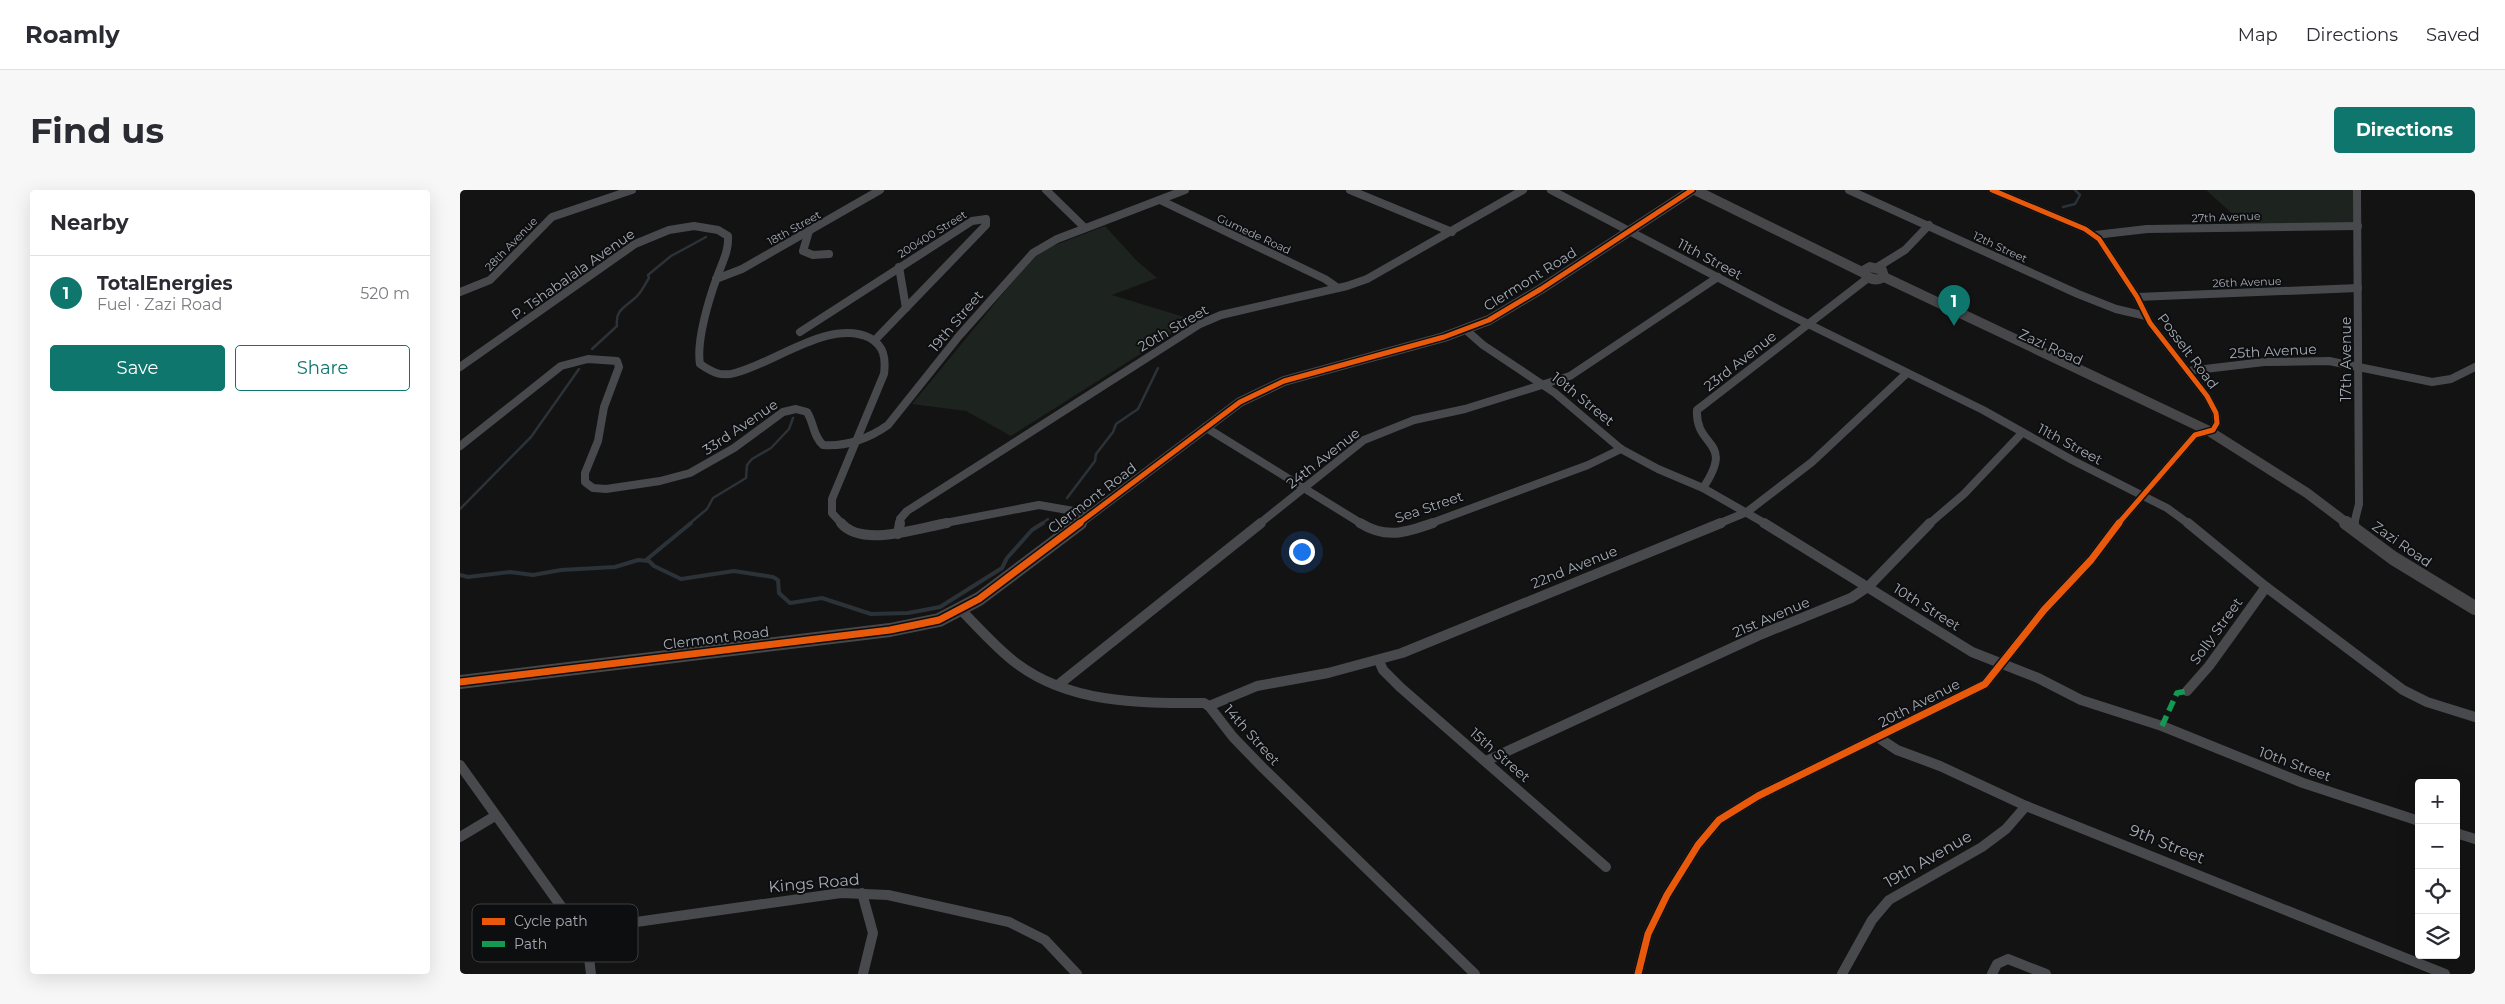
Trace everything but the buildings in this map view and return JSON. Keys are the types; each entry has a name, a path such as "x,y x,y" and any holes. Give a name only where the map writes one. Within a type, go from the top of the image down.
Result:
{"street":[{"name":"28th Avenue","path":"460,292 480,286 490,280 555,216 632,190"},
{"name":"18th Street","path":"716,278 736,272 880,190"},
{"path":"1046,190 1085,228"},
{"name":"19th Street","path":"857,441 877,433 888,425 959,336 1028,256 1044,245 1185,190"},
{"path":"1350,190 1452,232"},
{"name":"20th Street","path":"898,534 900,519 907,511 1200,324 1228,313 1338,288 1380,274 1523,190"},
{"name":"11th Street","path":"1551,190 1906,374 1983,410 2072,460 2143,495 2186,521 2266,587 2408,693 2427,702 2475,717"},
{"name":"Clermont Road","path":"460,682 897,629 939,620 961,610 1240,402 1272,386 1466,330 1511,308 1628,230 1693,190"},
{"name":"Zazi Road","path":"1693,190 1876,272"},
{"name":"Zazi Road","path":"1711,190 2208,433 2258,460 2353,526 2393,558 2475,608"},
{"name":"12th Street","path":"1849,190 2078,294 2116,309 2146,316"},
{"path":"1992,190 2095,235"},
{"name":"17th Avenue","path":"2353,526 2360,504 2357,190"},
{"name":"Gumede Road","path":"1160,200 1325,279 1338,288"},
{"name":"200400 Street","path":"800,332 972,220 982,218 988,221 964,249 875,340"},
{"path":"2085,229 2092,223"},
{"name":"23rd Avenue","path":"1704,488 1719,462 1717,453 1697,421 1697,410 1924,234 1928,225"},
{"name":"P. Tshabalala Avenue","path":"460,367 627,249 665,231 702,226 714,229 728,236 729,246 716,278 699,357 699,363 711,372 743,372 811,341 830,335 858,333 875,340"},
{"name":"27th Avenue","path":"2095,235 2157,229 2358,226"},
{"path":"809,231 803,251 813,255 829,254"},
{"name":"Posselt Road","path":"2095,235 2137,297 2146,316 2206,396 2218,419 2217,423 2208,433"},
{"path":"900,266 906,308"},
{"name":"24th Avenue","path":"1058,685 1373,435 1414,420 1466,409 1578,372 1718,277"},
{"name":"26th Avenue","path":"2137,297 2358,288"},
{"name":"10th Street","path":"1466,330 1483,345 1543,385 1621,448 1658,469 1704,488 1747,512 1869,586 1972,652 2038,678 2081,700 2162,726 2230,755 2304,783 2415,820"},
{"path":"875,340 883,351 886,367 832,499 832,513 841,525 853,532 878,536 898,534 1038,505 1055,506 1091,514"},
{"name":"33rd Avenue","path":"460,446 561,366 577,361 603,359 616,361 618,368 604,406 598,440 585,473 585,482 593,488 606,489 635,485 690,473 734,448 775,416 790,410 807,412 812,420 816,439 823,445 833,446 857,441"},
{"name":"25th Avenue","path":"2188,371 2274,362 2329,361 2432,382 2451,379 2475,367"},
{"name":"22nd Avenue","path":"1209,706 1257,686 1379,661 1747,512 1812,462 1906,374"},
{"name":"Sea Street","path":"1205,427 1368,528 1386,534 1399,533 1588,465 1621,448"},
{"name":"21st Avenue","path":"1486,762 1762,634 1851,598 1869,586 1922,530 1964,494 2022,433"},
{"name":"20th Avenue","path":"1638,974 1648,934 1667,895 1698,845 1718,820 1733,809 1793,778 1879,738 1914,718 1984,684 2003,664 2044,610 2091,560 2143,495 2196,435 2208,433"},
{"name":"Solly Street","path":"2187,691 2209,666 2266,587"},
{"name":"14th Street","path":"961,610 1019,665 1041,678 1058,685 1084,694 1126,701 1204,703 1209,706 1233,737 1263,768 1475,974"},
{"name":"15th Street","path":"1379,661 1383,670 1400,687 1606,867"},
{"name":"9th Street","path":"1879,738 1897,750 1948,770 2026,806 2445,974"},
{"path":"460,765 559,904"},
{"name":"19th Avenue","path":"1842,974 1872,920 1889,900 1982,847 2006,829 2026,806"},
{"path":"460,837 495,816"},
{"path":"2460,834 2475,839"},
{"path":"862,894 873,933 862,974"},
{"name":"Kings Road","path":"638,921 824,895 888,895 1009,922 1045,940 1066,960 1076,974"},
{"path":"1992,974 1993,968 2003,960 2015,960 2046,974"}],"shaded area":[{"path":"2206,190 2356,190 2357,226 2245,225"},
{"path":"1105,226 1137,261 1157,278 1112,295 1194,320 1011,436 966,411 912,404 1033,257 1040,251"}],"waterway":[{"path":"2063,207 2075,204 2080,195 2075,190"},
{"path":"592,349 617,326 617,316 639,294 649,278 648,275 671,256 706,237"},
{"path":"1067,498 1095,461 1096,454 1113,432 1116,424 1138,409 1158,368"},
{"path":"460,509 531,437 579,369"},
{"path":"689,524 707,509 713,498 746,478 747,465 752,459 771,448 789,429 793,418"},
{"path":"1041,524 1048,519"},
{"path":"646,560 691,523"},
{"path":"460,575 468,577 510,572 533,575 561,570 615,567 638,560 649,561 654,566 681,579 734,571 773,577 778,580 779,593 790,603 822,598 871,614 908,613 940,607 1002,568 1007,558 1032,530 1043,523"}],"marked path":[{"path":"2162,726 2177,693 2187,691"}],"cycle path":[{"path":"460,682 890,630 939,620 979,599 1240,402 1284,381 1444,337 1489,320 1541,289 1692,190"},
{"path":"1638,974 1648,934 1667,895 1698,845 1719,820 1758,796 1879,738 1914,718 1985,684 2003,664 2044,610 2091,560 2125,515 2187,444 2195,435 2213,430 2217,423 2216,413 2207,396 2150,323 2137,297 2099,239 2085,229 1992,190"}],"place":[{"name":"TotalEnergies","path":"1954,326"}]}
